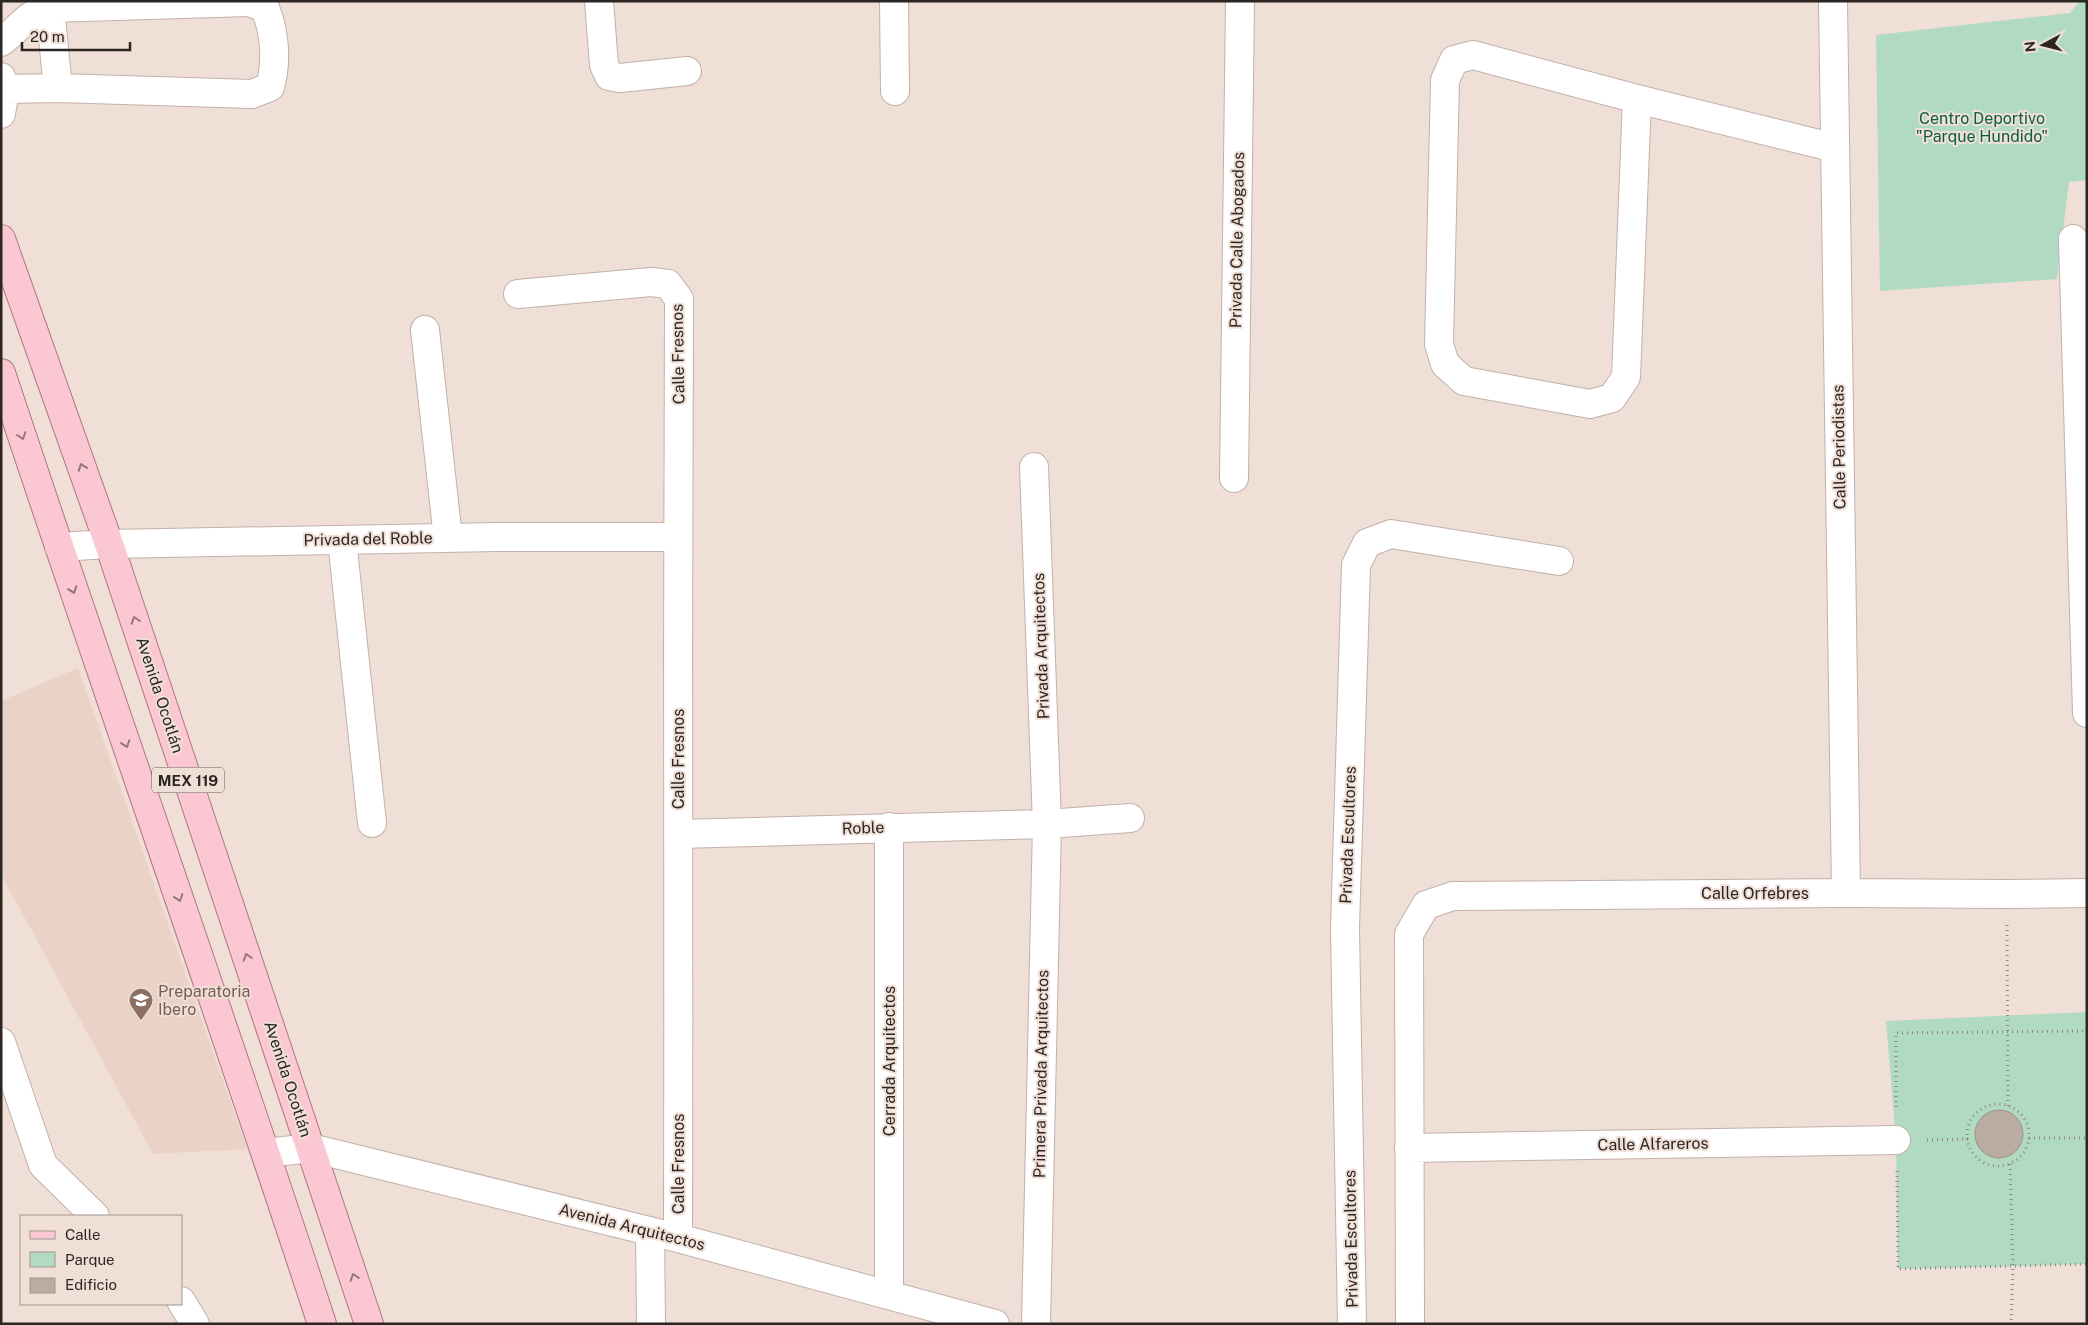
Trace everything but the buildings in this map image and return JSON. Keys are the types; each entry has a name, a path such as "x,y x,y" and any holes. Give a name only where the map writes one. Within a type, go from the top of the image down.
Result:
{"main road":[{"name":"Avenida Ocotlán","path":"1,238 109,544 369,1324"},
{"name":"MEX 119","path":"1,373 6,403 59,548 266,1153 322,1324"}],"street":[{"path":"599,1 604,65 609,76 620,78 687,71"},
{"path":"894,1 895,91"},
{"name":"Privada Calle Abogados","path":"1234,478 1240,1"},
{"name":"Calle Periodistas","path":"1833,1 1846,893"},
{"path":"1,42 12,34 31,14 50,8 249,2 264,8 271,23 275,70 270,87 252,94 58,88 3,93"},
{"path":"50,8 58,88"},
{"path":"1637,99 1626,377 1612,398 1590,404 1464,380 1445,364 1440,344 1446,80 1454,60 1473,55 1637,99 1835,148"},
{"path":"2073,239 2087,713"},
{"name":"Calle Fresnos","path":"518,294 651,282 668,284 679,299 677,537 679,834 678,1238"},
{"path":"425,330 448,538"},
{"name":"Privada Arquitectos","path":"1034,467 1047,824"},
{"name":"Privada Escultores","path":"1352,1324 1345,928 1356,565 1367,543 1391,534 1558,561"},
{"name":"Privada del Roble","path":"59,548 109,544 448,538 677,537"},
{"path":"342,540 372,823"},
{"name":"Roble","path":"679,834 1047,824 1130,818"},
{"name":"Primera Privada Arquitectos","path":"1036,1324 1047,824"},
{"name":"Cerrada Arquitectos","path":"888,827 889,1295"},
{"name":"Calle Orfebres","path":"1409,1148 1409,934 1426,906 1453,896 2087,893"},
{"path":"1,1042 43,1165 94,1215"},
{"name":"Calle Alfareros","path":"1409,1148 1896,1140"},
{"name":"Avenida Arquitectos","path":"266,1153 311,1148 678,1238 995,1324"},
{"path":"1409,1148 1410,1324"},
{"path":"650,1231 651,1324"},
{"path":"182,1303 195,1324"}],"path":[{"path":"2006,894 2008,1106"},
{"path":"2087,1031 1896,1033 1898,1269 2087,1264"},
{"path":"1991,1105 2008,1106 2015,1109 2028,1125 2029,1138 2023,1154 2010,1164 1992,1166 1976,1156 1968,1139 1971,1121 1982,1108 1991,1105"},
{"path":"2029,1138 2087,1138"},
{"path":"1896,1140 1968,1139"},
{"path":"2010,1164 2011,1324"}],"shaded area":[{"name":"Preparatoria Ibero","path":"78,668 247,1149 153,1154 1,874 1,701"}],"green space":[{"name":"Centro Deportivo \"Parque Hundido\"","path":"2080,1 2087,1 2087,180 2069,182 2057,279 1880,291 1876,35 2070,13"},
{"path":"2087,1012 2087,1264 1898,1269 1896,1140 1886,1021"}],"place":[{"name":"Preparatoria Ibero","path":"141,1021"}]}
